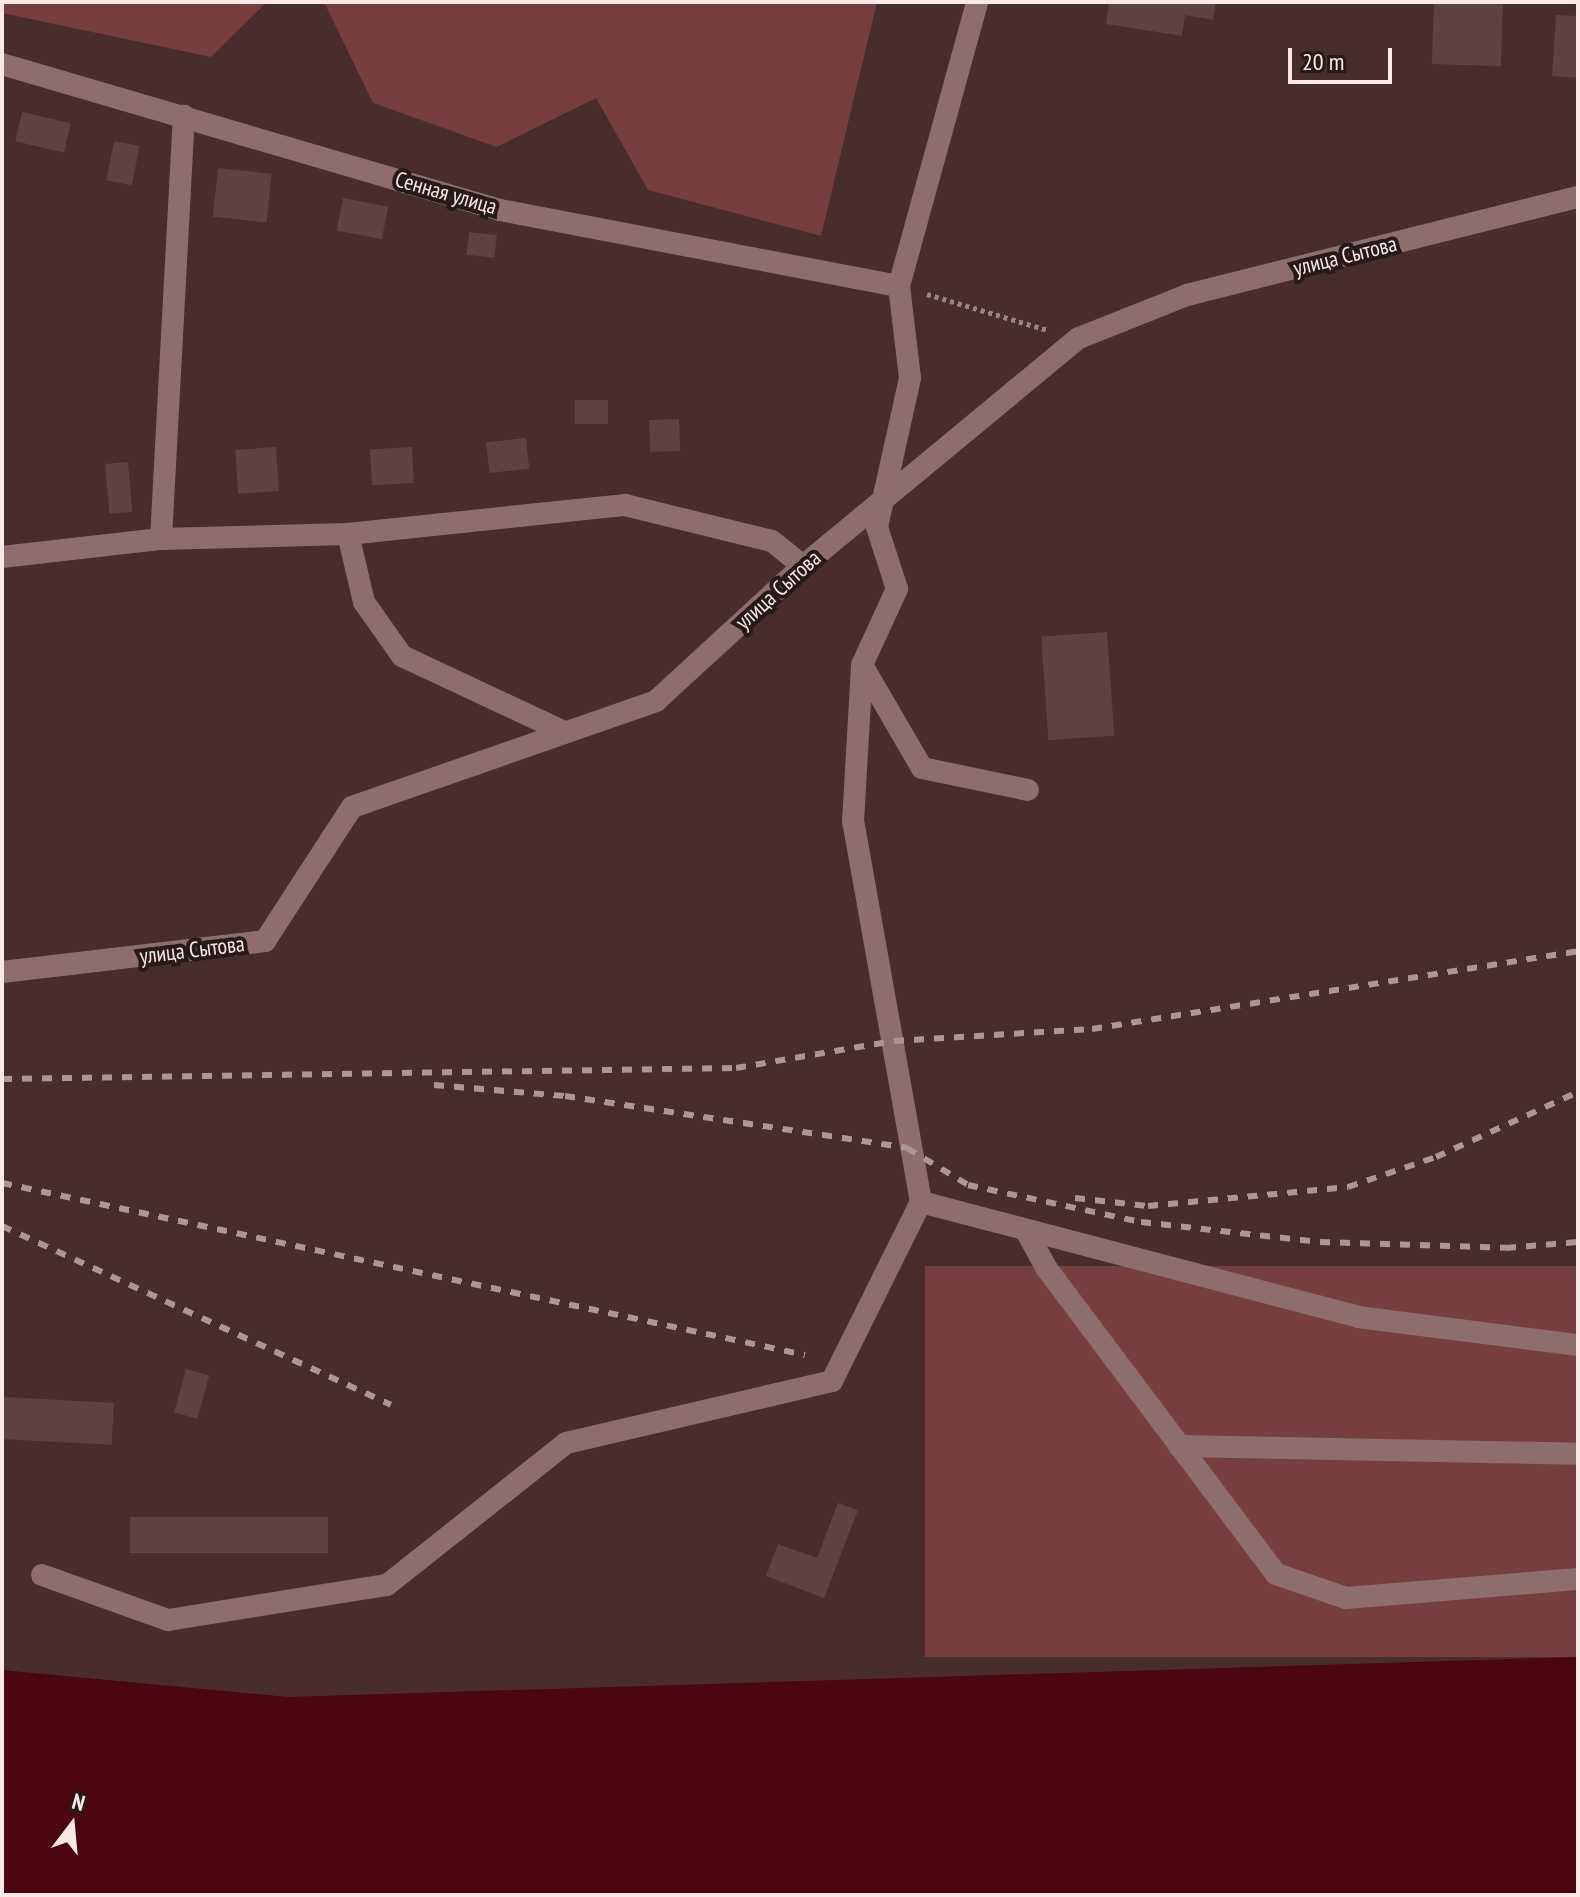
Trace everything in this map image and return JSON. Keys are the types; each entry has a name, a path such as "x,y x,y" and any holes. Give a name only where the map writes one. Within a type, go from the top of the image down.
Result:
{"street":[{"path":"42,1575 168,1620 387,1585 566,1443 832,1381 921,1202 853,822 862,665 897,589 877,527 878,504 910,378 899,286 950,120 977,2"},
{"name":"Сенная улица","path":"2,64 500,210 899,286"},
{"path":"161,539 184,116"},
{"name":"улица Сытова","path":"2,972 265,941 352,807 468,772 562,731 656,701 803,566 1079,338 1187,295 1578,197"},
{"path":"2,557 161,539 348,534 625,505 772,541 803,566"},
{"path":"348,534 364,602 402,656 562,731"},
{"path":"862,665 922,768 1028,790"},
{"path":"921,1202 1358,1317 1578,1345"},
{"path":"1026,1231 1179,1446 1276,1574 1346,1598 1578,1579"},
{"path":"1179,1446 1578,1454"}],"path":[{"path":"899,286 1079,338"}],"shaded area":[{"path":"2,2 267,2 211,57 2,13"},
{"path":"324,2 877,2 821,236 648,190 596,98 497,147 373,103"},
{"path":"925,1266 1578,1266 1578,1657 925,1657"},
{"path":"1578,1657 1578,1895 2,1895 2,1670 288,1697"}],"building":[{"path":"1109,2 1216,2 1213,20 1185,15 1182,36 1106,24"},
{"path":"1434,2 1503,4 1501,66 1432,64"},
{"path":"1556,15 1578,16 1578,78 1552,76"},
{"path":"22,112 71,123 64,152 15,141"},
{"path":"114,141 140,146 132,185 106,180"},
{"path":"218,168 272,174 267,222 213,217"},
{"path":"343,198 388,207 382,239 337,230"},
{"path":"469,232 497,235 494,258 467,255"},
{"path":"575,400 608,400 608,424 575,424"},
{"path":"679,419 680,451 650,452 649,420"},
{"path":"526,438 529,469 489,473 486,442"},
{"path":"276,447 279,491 238,494 235,450"},
{"path":"412,447 414,483 372,485 370,449"},
{"path":"128,462 132,512 109,514 105,464"},
{"path":"1107,632 1114,736 1048,740 1041,637"},
{"path":"186,1369 209,1375 198,1419 174,1412"},
{"path":"2,1397 114,1403 112,1445 2,1439"},
{"path":"838,1503 858,1510 824,1598 766,1576 778,1544 817,1558"},
{"path":"130,1517 328,1517 328,1553 130,1553"}],"railway":[{"path":"2,1079 736,1068 894,1041 1092,1029 1578,951"},
{"path":"434,1085 565,1096 907,1148 968,1185 1141,1222 1320,1242 1506,1248 1578,1242"},
{"path":"1075,1198 1148,1206 1348,1187 1436,1157 1578,1092"},
{"path":"2,1183 805,1355"},
{"path":"2,1226 391,1405"}]}
